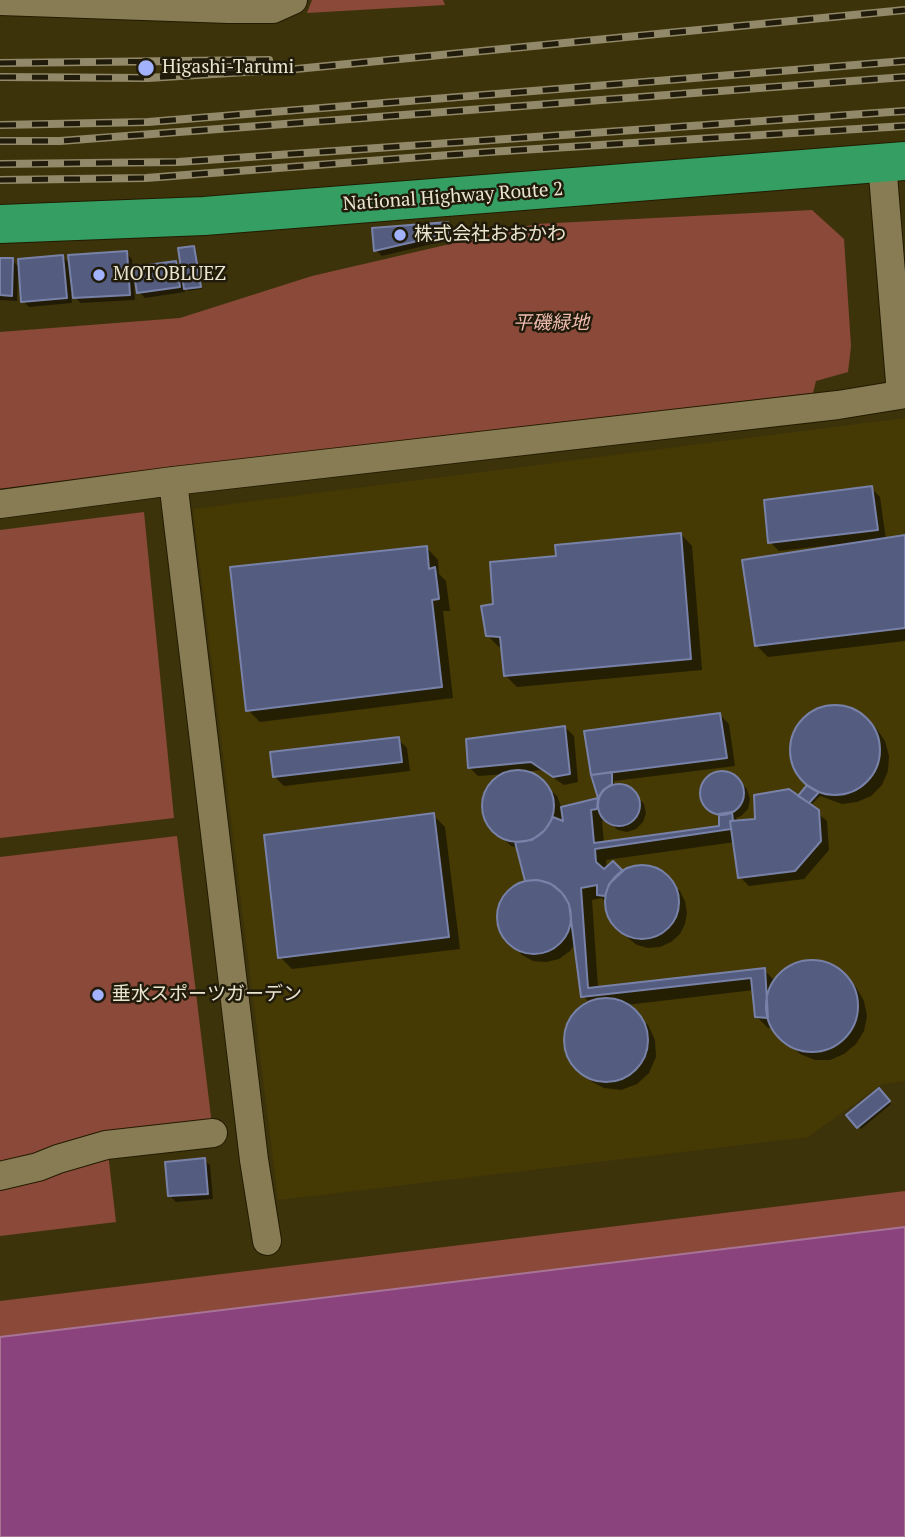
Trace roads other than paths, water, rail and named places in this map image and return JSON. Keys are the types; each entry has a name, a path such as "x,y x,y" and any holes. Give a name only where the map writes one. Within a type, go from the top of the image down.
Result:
{"highway":[{"name":"National Highway Route 2","path":"0,224 204,216 893,162"}],"street":[{"path":"0,1 230,5 273,9 293,0"},
{"path":"0,504 173,481 838,405 903,394 893,162"},
{"path":"173,481 253,1146 267,1241"},
{"path":"0,1176 106,1145 213,1133"}],"railway":[{"path":"0,77 148,78 296,69 905,10"},
{"path":"0,63 269,60"},
{"path":"0,125 148,122 905,61"},
{"path":"0,141 60,141 905,77"},
{"path":"0,164 178,162 905,111"},
{"path":"0,180 146,178 488,152 905,126"}],"place":[{"name":"Higashi-Tarumi","path":"146,68"},
{"name":"株式会社おおかわ","path":"400,235"},
{"name":"MOTOBLUEZ","path":"99,275"},
{"name":"垂水スポーツガーデン","path":"98,995"}],"park label":[{"name":"平磯緑地","path":"551,324"}]}
